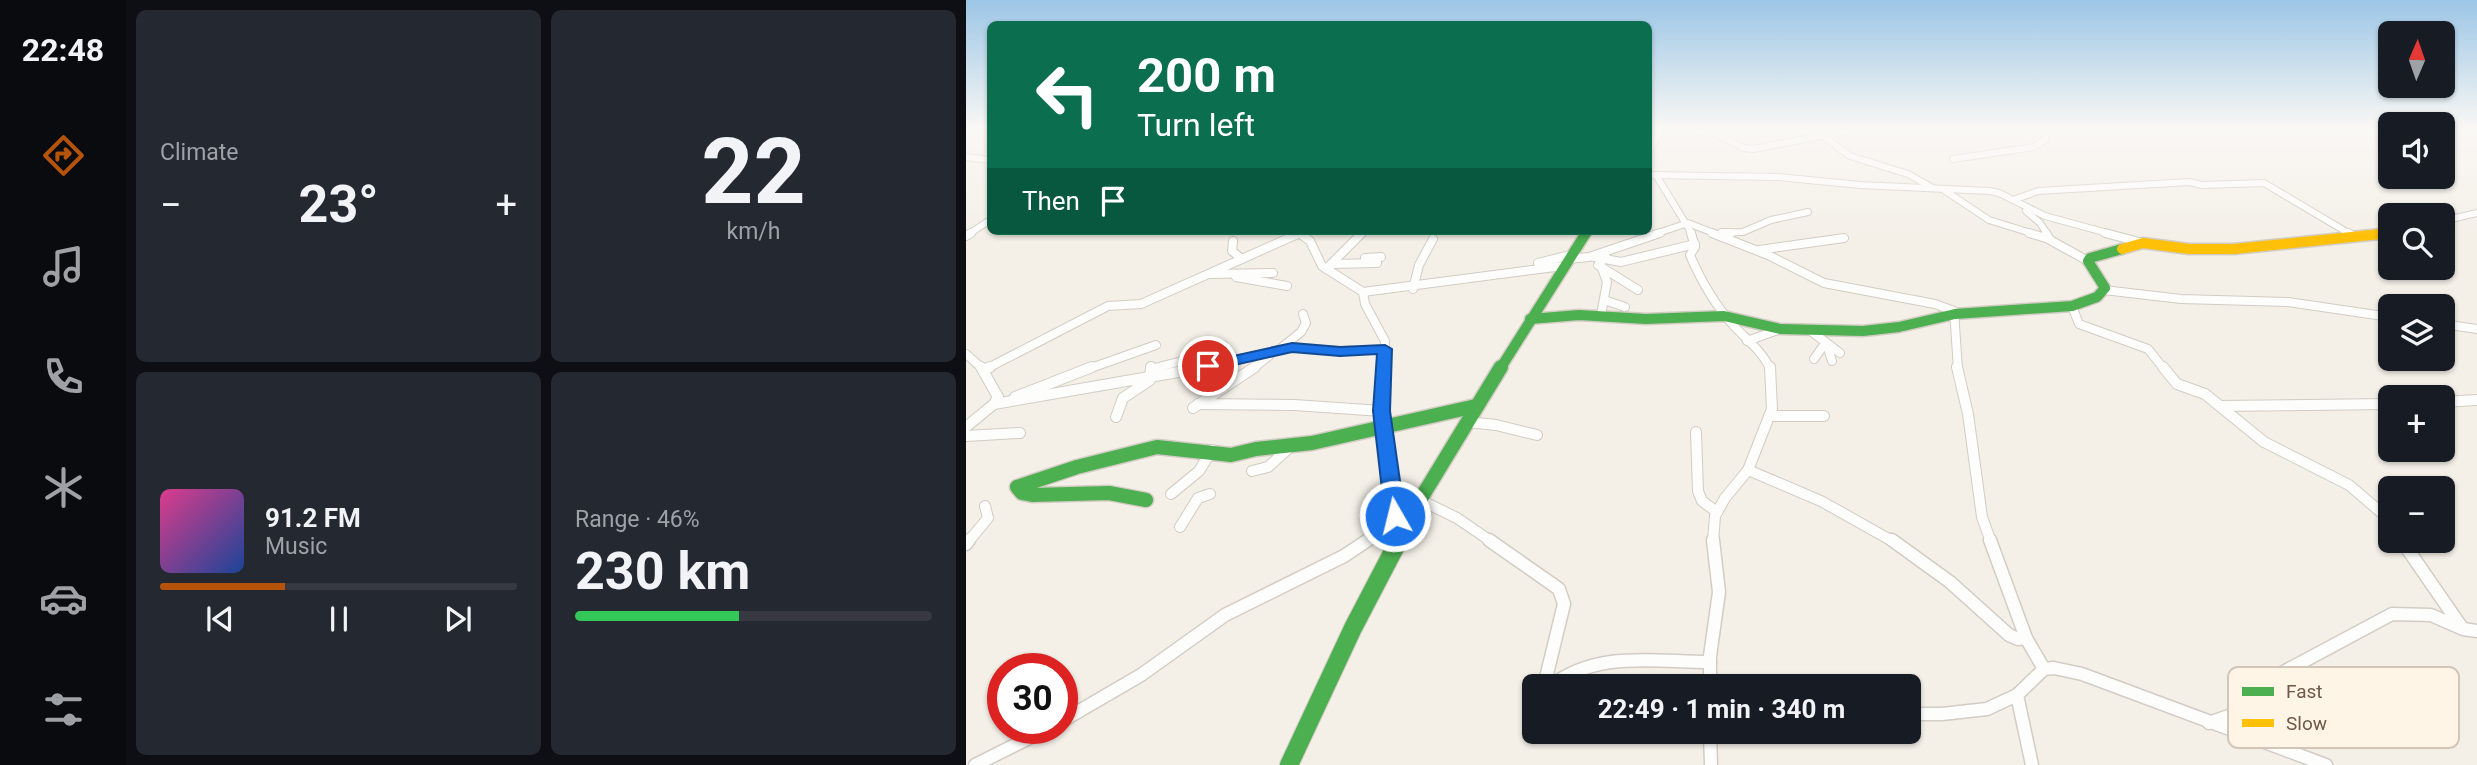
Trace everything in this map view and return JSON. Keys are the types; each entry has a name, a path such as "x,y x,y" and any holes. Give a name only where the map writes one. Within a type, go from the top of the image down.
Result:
{"main road":[{"path":"1289,765 1353,628 1420,500 1584,235"},
{"path":"1530,319 1601,315 1646,319 1724,316 1780,329 1881,329 1955,314 2072,306 2097,297 2104,290 2103,282 2088,261 2098,254 2143,243 2189,249 2234,249 2378,235"},
{"path":"1146,500 1109,493 1032,495 1022,493 1017,487 1077,467 1157,447 1231,455 1256,449 1290,447 1476,406"}],"street":[{"path":"1878,165 1952,193 1989,220 2049,239 2088,261"},
{"path":"1652,175 1778,177 1860,185 2032,192 2189,182 2202,185 2262,182 2356,238"},
{"path":"1652,175 1688,223 1757,250 1824,283 1935,304 1950,309 1955,314 1958,375 1968,414 1982,517 1997,567 2026,638 2044,669"},
{"path":"1994,191 2052,218 2143,243"},
{"path":"2017,202 2032,192"},
{"path":"2017,202 2039,223 2049,239"},
{"path":"1713,232 1743,232 1771,219 1808,212"},
{"path":"2455,218 2477,213"},
{"path":"966,236 987,222"},
{"path":"1688,223 1695,244 1690,255 1693,264 1724,316 1770,366 1772,408 1748,470 1725,498 1717,512 1712,531 1719,592 1710,674"},
{"path":"1516,266 1589,257 1688,223"},
{"path":"984,370 1108,306 1141,304 1299,235"},
{"path":"1078,712 1140,675 1225,615 1344,556 1391,525 1395,507 1387,467 1382,411 1385,341 1366,304 1363,292 1331,264 1306,235"},
{"path":"1331,264 1360,235"},
{"path":"1786,247 1788,241 1801,238"},
{"path":"1757,250 1844,238"},
{"path":"1413,290 1419,265 1433,239"},
{"path":"1233,241 1233,251 1242,259"},
{"path":"1589,257 1592,262 1622,262 1695,244"},
{"path":"1602,262 1615,249"},
{"path":"1331,264 1379,260"},
{"path":"1363,292 1413,290 1567,260"},
{"path":"1602,262 1638,289"},
{"path":"1601,315 1607,282 1602,262"},
{"path":"1234,277 1247,273 1273,273"},
{"path":"1210,274 1287,286"},
{"path":"2104,290 2181,299 2297,302 2378,315"},
{"path":"1604,300 1625,307"},
{"path":"2072,306 2079,324 2148,349 2174,382 2205,394 2263,442 2349,485 2378,510"},
{"path":"1303,314 1306,323 1301,332 1196,406 1294,405 1382,411"},
{"path":"2455,326 2477,329"},
{"path":"1747,341 1780,329"},
{"path":"1808,329 1840,353"},
{"path":"1212,342 1223,345 1236,362"},
{"path":"1814,359 1826,342"},
{"path":"1826,342 1832,361"},
{"path":"966,427 997,404 1079,371 1156,345"},
{"path":"1151,368 1236,362 1280,349 1385,349"},
{"path":"966,354 984,370 998,394 997,404"},
{"path":"997,404 1202,355"},
{"path":"1079,371 1089,359"},
{"path":"1116,417 1117,407 1126,393 1150,380 1151,368"},
{"path":"2455,401 2477,400"},
{"path":"2220,406 2378,404"},
{"path":"1769,416 1824,416"},
{"path":"1467,422 1496,425 1538,435"},
{"path":"1696,432 1698,491 1702,501 1717,512"},
{"path":"966,436 1020,433"},
{"path":"1252,471 1268,467 1290,447"},
{"path":"1171,494 1199,471 1212,451"},
{"path":"1748,470 1831,505 1874,527 1938,570 2009,635 2018,639 2026,638"},
{"path":"1180,527 1198,498 1210,494"},
{"path":"1420,500 1457,518 1559,589 1564,604 1547,674"},
{"path":"966,544 988,518 985,506"},
{"path":"1391,525 1401,538"},
{"path":"2410,553 2463,629"},
{"path":"2293,667 2392,614 2431,615 2463,629 2477,631"},
{"path":"1566,674 1592,662 1620,659 1710,662"},
{"path":"1921,713 1987,709 2017,695 2044,669 2054,667 2082,674 2228,730"},
{"path":"2017,695 2032,765"},
{"path":"2208,723 2228,716"},
{"path":"975,765 1017,744"},
{"path":"1710,744 1711,765"},
{"path":"2278,748 2326,765"}],"traffic: fast":[{"path":"1289,765 1353,628 1420,500 1584,235"},
{"path":"1530,319 1579,315 1646,319 1724,316 1780,329 1863,331 1899,327 1955,314 2072,306 2097,297 2105,288 2088,261 2090,258 2122,249"},
{"path":"1146,500 1109,493 1032,495 1022,493 1017,487 1077,467 1157,447 1231,455 1256,449 1312,443 1476,406"}],"traffic: slow":[{"path":"2122,249 2143,243 2189,249 2234,249 2378,234"}],"route":[{"path":"1208,366 1292,347 1340,351 1385,349 1382,411 1395,516"}]}
